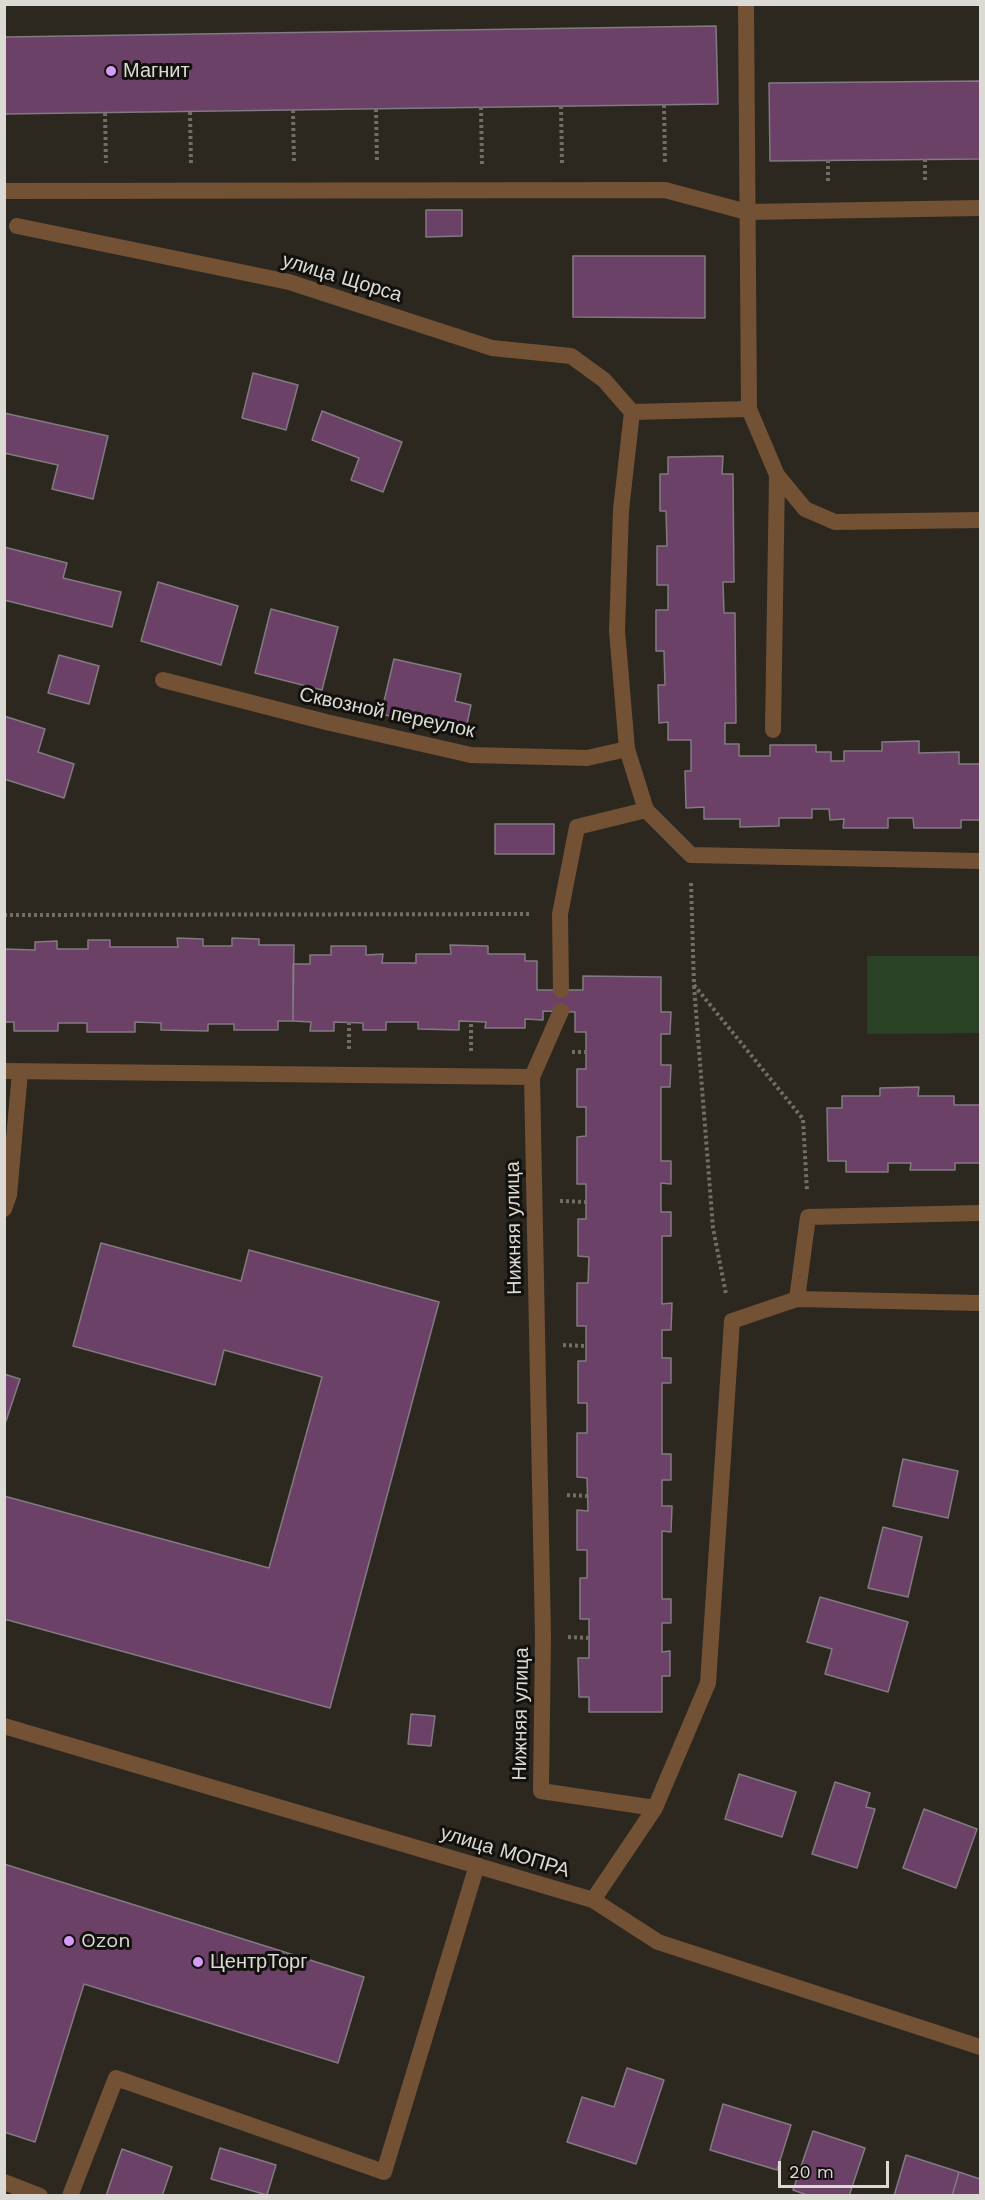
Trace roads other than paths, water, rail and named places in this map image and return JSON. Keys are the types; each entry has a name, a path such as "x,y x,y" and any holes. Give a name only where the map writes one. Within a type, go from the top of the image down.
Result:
{"street":[{"path":"746,4 749,409 777,475 805,509 835,522 981,520"},
{"path":"4,191 665,190 747,212 981,208"},
{"name":"улица Щорса","path":"11,224 289,282 492,348 571,356 604,380 632,412"},
{"path":"749,409 632,412 621,510 617,631 627,749 646,810 691,855 981,861"},
{"path":"772,730 777,475"},
{"name":"Сквозной переулок","path":"163,680 326,722 471,755 586,758 627,749"},
{"path":"561,990 560,914 577,827 646,810"},
{"path":"4,1209 9,1195 12,1071 532,1077 561,1011"},
{"name":"Нижняя улица","path":"532,1077 543,1636 541,1791 655,1808"},
{"path":"797,1299 808,1217 981,1213"},
{"path":"593,1900 655,1808 708,1683 732,1321 797,1299 981,1303"},
{"name":"улица МОПРА","path":"4,1725 593,1900 658,1942 981,2047"},
{"path":"70,2196 116,2078 384,2172 477,1865"},
{"path":"4,2182 40,2196"}],"place":[{"name":"Магнит","path":"111,71"},
{"name":"Ozon","path":"69,1941"},
{"name":"ЦентрТорг","path":"198,1962"}]}
